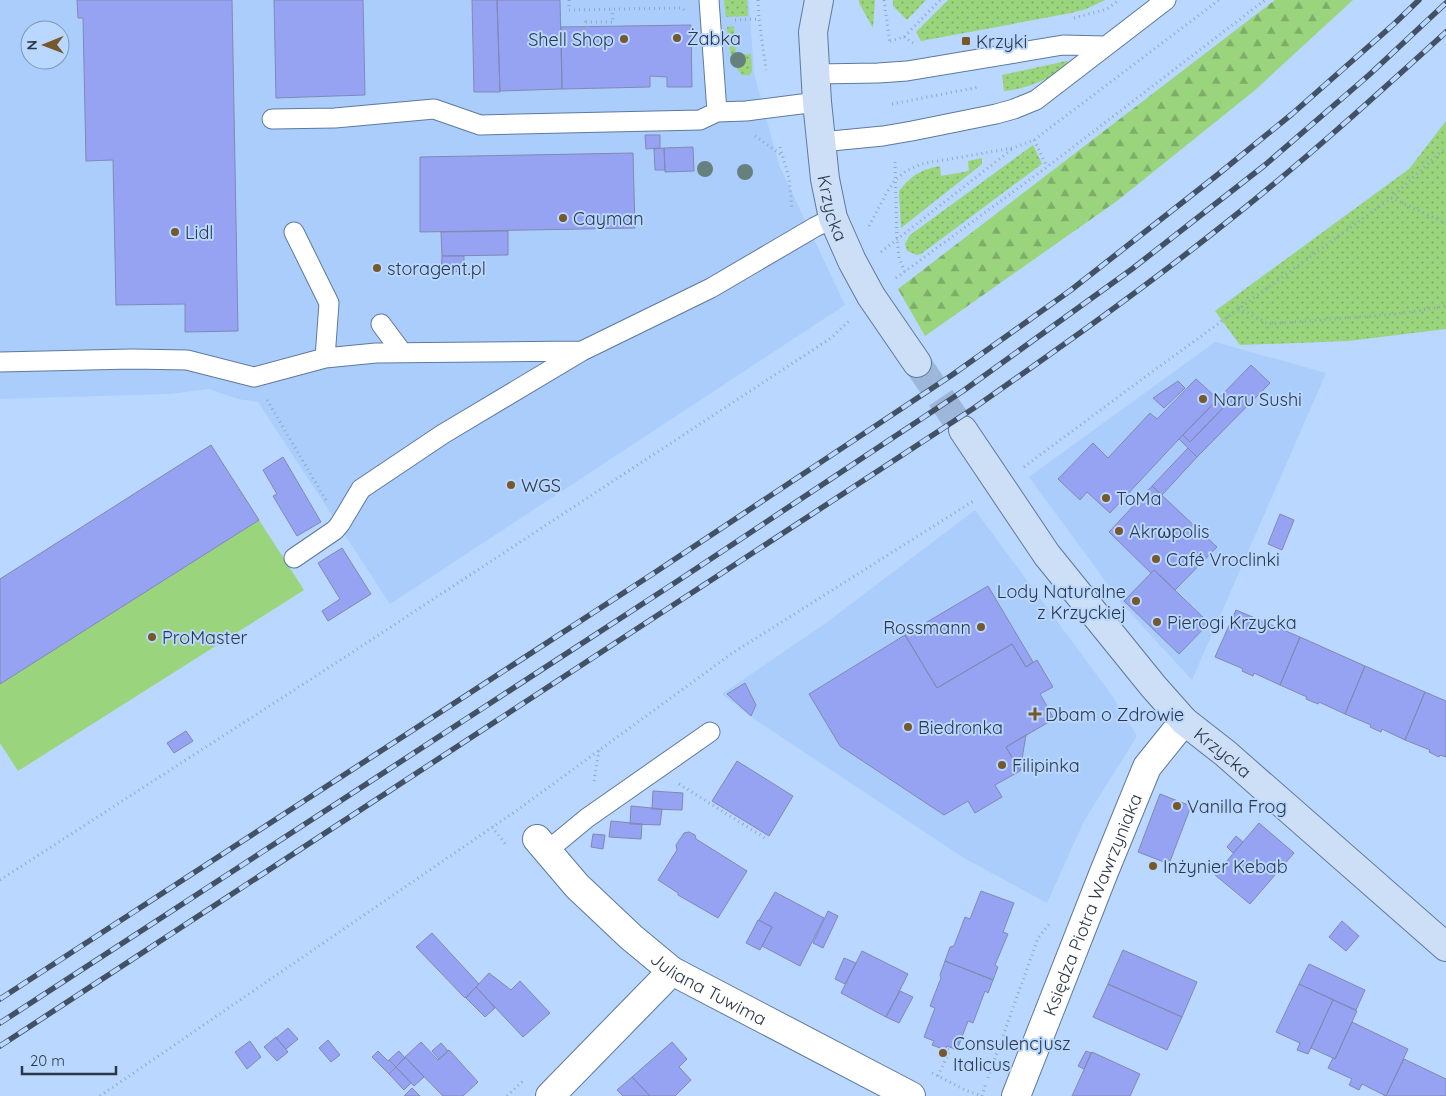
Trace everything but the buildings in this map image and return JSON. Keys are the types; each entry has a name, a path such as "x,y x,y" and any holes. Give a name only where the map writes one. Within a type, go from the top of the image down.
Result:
{"street":[{"name":"Krzycka","path":"800,0 814,32"},
{"name":"Krzycka","path":"819,0 814,32 817,102 825,179 833,218 852,261 867,288 917,363"},
{"name":"Krzycka","path":"963,430 1047,555 1153,686 1184,721 1225,754 1446,947"},
{"name":"Księdza Piotra Wawrzyniaka","path":"1016,1096 1147,767 1184,721"},
{"name":"Juliana Tuwima","path":"542,845 577,886 672,971 911,1096"},
{"path":"550,1096 672,971"}],"lane":[{"path":"709,0 717,112"},
{"path":"821,142 894,134 996,114 1036,100 1166,0"},
{"path":"816,74 891,73 1063,45 1104,46"},
{"path":"272,119 335,118 434,109 480,126 700,120 717,112 746,111 817,102"},
{"path":"294,558 335,530 361,489 443,434 582,351 711,288 833,218"},
{"path":"294,232 328,303 325,358"},
{"path":"381,324 401,352"},
{"path":"0,362 132,359 187,360 254,377 325,358 376,353 582,351"},
{"path":"542,845 587,818 710,732"}],"path":[{"path":"569,0 569,10 682,8 689,14"},
{"path":"758,0 766,70"},
{"path":"884,0 890,47"},
{"path":"890,41 904,37 940,0"},
{"path":"1070,19 1106,9 1119,0"},
{"path":"870,233 869,225 886,194 895,180 906,171 921,164 1013,148 1034,140 1219,0"},
{"path":"1258,0 1264,1"},
{"path":"894,280 1047,167 1264,1"},
{"path":"587,27 586,22 613,22 612,9"},
{"path":"727,20 759,19"},
{"path":"892,95 892,104 980,87"},
{"path":"1034,140 1047,167"},
{"path":"780,147 789,178 792,210"},
{"path":"1021,469 1391,198 1446,147"},
{"path":"875,256 1013,148"},
{"path":"895,162 897,240 899,258 905,272"},
{"path":"1391,198 1446,223"},
{"path":"1239,308 1268,324 1397,314 1446,306"},
{"path":"0,880 340,661 831,338 852,318"},
{"path":"254,377 340,524"},
{"path":"100,1096 516,811 731,654 976,499"},
{"path":"693,792 766,838"},
{"path":"492,827 510,850"},
{"path":"938,1076 950,1050 946,1048"},
{"path":"930,1071 965,1090 982,1096"},
{"path":"507,1096 527,1076"}],"shaded area":[{"path":"0,0 749,0 754,74 779,165 845,305 390,604 258,402 238,399 209,389 168,394 0,399"},
{"path":"1215,342 1326,373 1192,680 1123,605 1029,477"},
{"path":"975,510 1113,697 1137,736 1084,821 1047,903 964,858 754,719 722,694 826,623"}],"green space":[{"path":"724,0 747,0 748,16 726,17"},
{"path":"859,0 875,0 873,28 859,3"},
{"path":"893,0 926,0 907,20 893,6"},
{"path":"948,0 1105,0 1086,9 1071,13 921,41 916,32"},
{"path":"1275,0 1353,0 1254,91 1117,201 925,336 898,289"},
{"path":"734,26 736,55 751,54 752,71 750,75 742,75 732,58 727,27"},
{"path":"1066,61 1068,64 1047,78 1029,86 1004,91 1002,75"},
{"path":"1446,121 1446,329 1348,341 1240,345 1215,311 1409,169"},
{"path":"1033,145 1042,164 921,254 917,255 907,251 905,244 910,235"},
{"path":"982,158 982,164 901,228 899,191 912,177 927,169 940,166 941,176 969,171 968,161"},
{"name":"ProMaster","path":"259,520 304,590 18,771 0,743 0,684"}],"tunnel":[{"path":"917,363 963,430"}],"railway":[{"path":"0,999 651,575 952,375 1071,290 1216,176 1292,114 1419,0"},
{"path":"0,1023 676,582 963,391 1132,269 1265,165 1369,75 1446,3"},
{"path":"0,1046 974,408 1065,344 1184,256 1273,185 1446,32"}],"place":[{"name":"Żabka","path":"677,38"},
{"name":"Shell Shop","path":"624,39"},
{"name":"Krzyki","path":"966,41"},
{"name":"Cayman","path":"563,218"},
{"name":"Lidl","path":"175,232"},
{"name":"storagent.pl","path":"377,268"},
{"name":"Naru Sushi","path":"1203,399"},
{"name":"WGS","path":"511,485"},
{"name":"ToMa","path":"1106,498"},
{"name":"Akrωpolis","path":"1119,531"},
{"name":"Café Vroclinki","path":"1156,559"},
{"name":"Lody Naturalne z Krzyckiej","path":"1136,601"},
{"name":"Pierogi Krzycka","path":"1157,622"},
{"name":"Rossmann","path":"981,627"},
{"name":"ProMaster","path":"152,637"},
{"name":"Dbam o Zdrowie","path":"1035,714"},
{"name":"Biedronka","path":"908,727"},
{"name":"Filipinka","path":"1002,765"},
{"name":"Vanilla Frog","path":"1177,806"},
{"name":"Inżynier Kebab","path":"1153,866"},
{"name":"Consulencjusz Italicus","path":"943,1053"}]}
